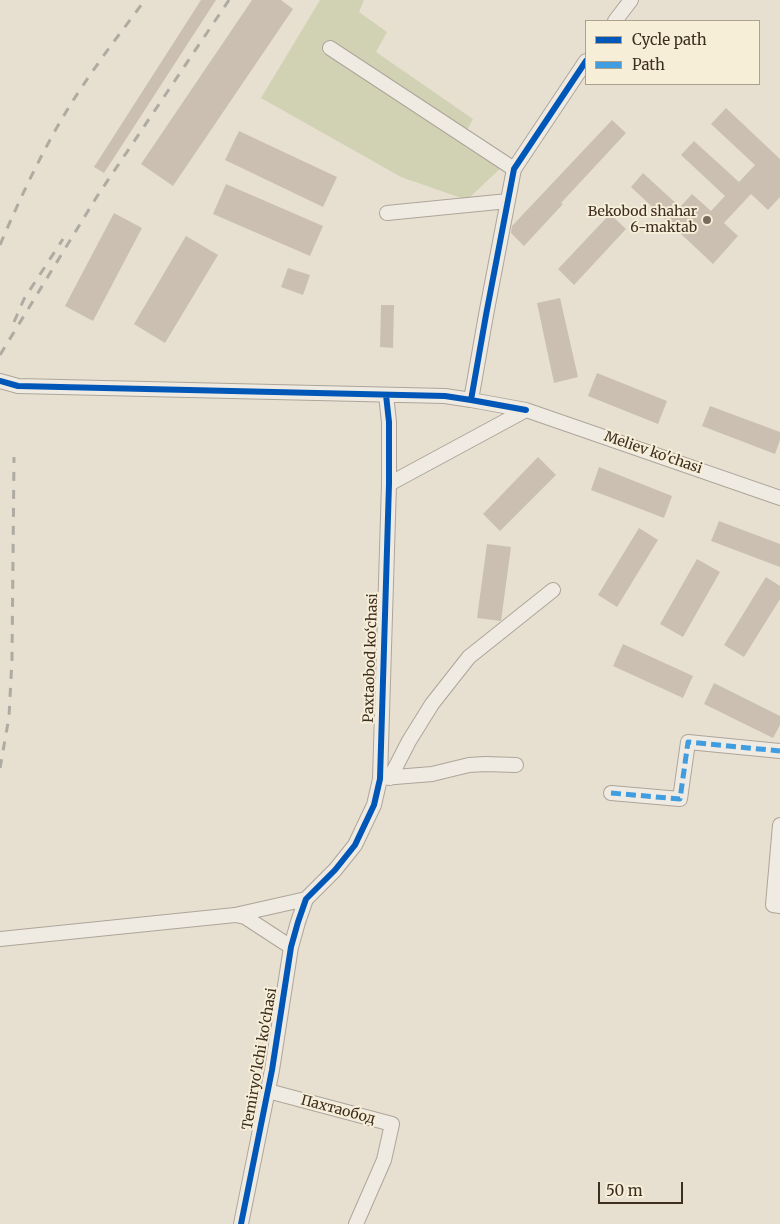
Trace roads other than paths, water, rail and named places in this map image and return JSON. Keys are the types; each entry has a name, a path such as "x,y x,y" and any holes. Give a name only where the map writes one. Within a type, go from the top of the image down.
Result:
{"street":[{"path":"616,20 631,0"},
{"path":"330,48 514,169"},
{"path":"471,400 514,169 585,62"},
{"path":"387,213 508,201"},
{"name":"Meliev ko'chasi","path":"0,381 18,386 445,396 526,410 780,498"},
{"name":"Paxtaobod ko‘chasi","path":"306,899 335,870 355,845 385,778 389,422 386,395"},
{"path":"388,484 526,410"},
{"path":"385,778 432,704 469,657 553,590"},
{"path":"611,794 680,799 688,742 780,751"},
{"path":"385,778 432,774 485,764 516,765"},
{"path":"780,825 773,905 780,906"},
{"path":"0,939 235,915 306,899"},
{"name":"Temiryo'lchi ko'chasi","path":"242,1224 268,1092 290,947 306,899"},
{"path":"235,915 245,917 290,947"},
{"name":"Пахтаобод","path":"268,1092 392,1124 384,1160 356,1224"}],"railway":[{"path":"0,245 43,152 60,122 90,75 145,0"},
{"path":"0,355 96,198 229,0"},
{"path":"14,322 24,299 63,239"},
{"path":"0,768 9,717 12,659 14,457"}],"place":[{"name":"Bekobod shahar 6-maktab","path":"707,220"}]}
